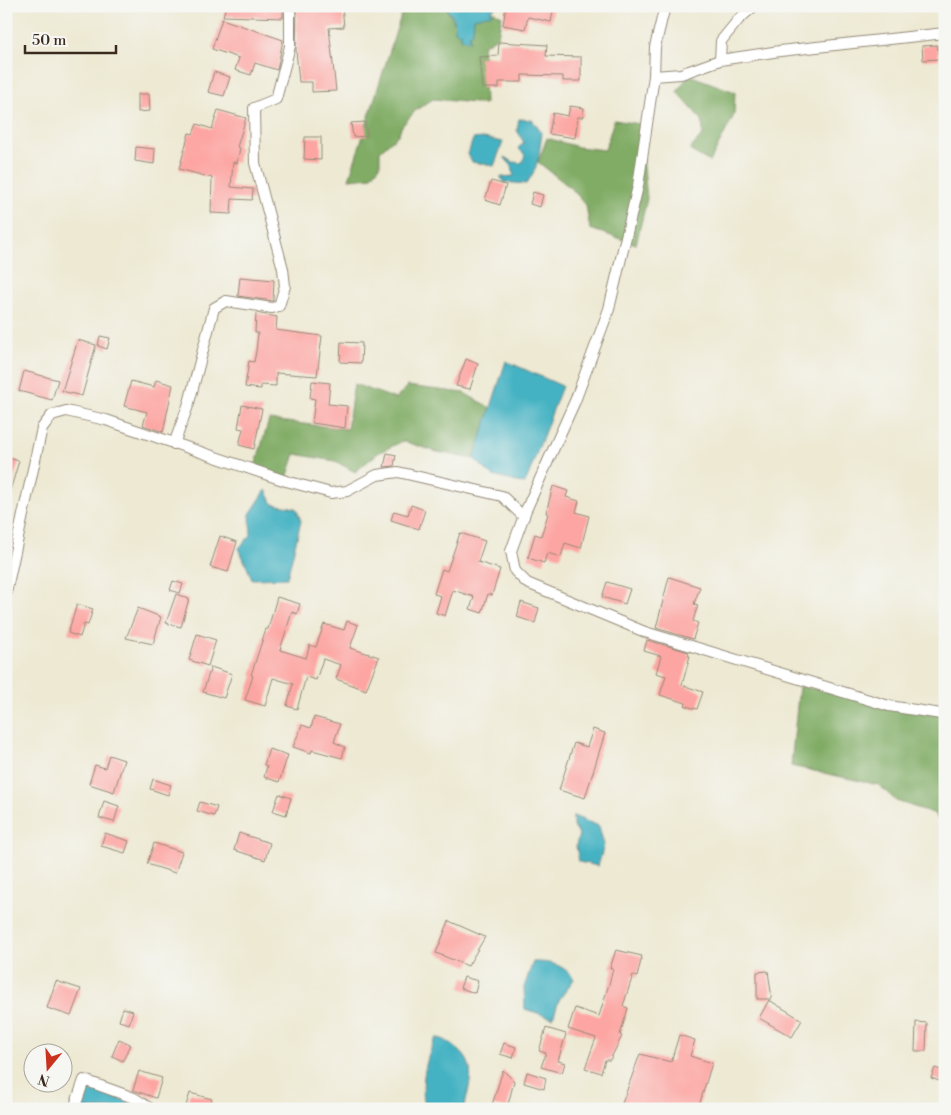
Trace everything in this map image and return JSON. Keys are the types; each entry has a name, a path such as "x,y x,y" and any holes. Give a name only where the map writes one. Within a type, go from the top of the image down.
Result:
{"street":[{"path":"174,444 189,403 214,308 226,300 272,308 279,306 285,286 276,238 262,194 256,162 254,108 276,99 290,46 290,6"},
{"path":"665,6 655,47 654,76 638,186 609,309 575,401 524,517 511,552 515,572 527,583 645,632 889,706 941,714"},
{"path":"720,60 721,41 739,19 754,6"},
{"path":"654,76 681,74 720,60 780,51 945,33"},
{"path":"6,593 42,428 52,415 66,411 98,418 286,481 331,493 347,491 377,475 398,472 502,496 524,517"},
{"path":"74,1109 84,1080 134,1098 151,1109"}],"green space":[{"path":"404,6 445,6 461,34 470,41 469,36 474,18 491,10 502,16 498,36 483,46 485,104 433,99 416,110 402,126 398,135 380,151 380,166 371,177 349,179"},
{"path":"689,75 735,92 734,115 710,162 689,150 703,135 702,120 677,92"},
{"path":"614,120 640,124 647,199 636,244 590,229 586,205 572,189 538,162 547,138 578,147 605,150"},
{"path":"354,384 396,399 407,386 464,393 491,408 474,459 437,452 403,441 378,453 355,472 335,461 295,454 286,481 254,470 269,420 347,429"},
{"path":"799,686 941,714 945,719 945,827 933,813 896,801 879,785 791,766"}],"water":[{"path":"445,6 496,7 491,10 492,14 474,18 473,31 469,36 470,41 461,38 461,34 455,31 454,19"},
{"path":"519,119 532,120 542,133 536,166 526,184 503,182 501,177 514,176 512,166 504,157 513,162 522,163 525,155 518,148 524,143 517,130"},
{"path":"483,138 503,142 494,166 472,162 468,154 473,139"},
{"path":"506,361 562,386 525,484 493,476 474,459"},
{"path":"266,490 273,504 296,508 301,521 287,578 252,579 239,548 251,535 250,514"},
{"path":"573,816 599,826 604,845 598,866 579,862 576,846 579,834 573,826"},
{"path":"533,962 561,967 574,979 559,1000 553,1018 525,1009 524,987"},
{"path":"436,1038 451,1044 468,1061 470,1084 464,1109 426,1109 423,1082 429,1054"},
{"path":"90,1089 135,1104 133,1109 83,1109"}],"building":[{"path":"226,6 283,7 283,18 223,16"},
{"path":"342,6 344,27 329,28 336,91 312,92 312,82 299,82 296,50 297,7"},
{"path":"506,6 554,6 551,22 528,17 525,29 503,25"},
{"path":"222,19 283,40 277,70 255,63 251,75 235,70 239,58 212,49"},
{"path":"499,42 547,45 546,56 581,57 581,81 563,81 563,76 522,75 522,82 499,82 499,88 482,88 479,57 498,56"},
{"path":"937,45 939,59 923,60 922,46"},
{"path":"214,72 230,77 224,96 208,92"},
{"path":"138,94 149,94 150,111 138,112"},
{"path":"570,106 584,108 583,117 578,117 575,138 549,134 553,113 568,116"},
{"path":"218,110 246,118 237,147 240,148 237,163 233,162 231,187 253,189 252,200 232,199 231,214 211,213 212,178 179,169 189,133 193,134 197,124 212,129"},
{"path":"365,122 367,136 353,137 351,123"},
{"path":"305,137 321,137 321,160 304,159"},
{"path":"136,147 155,149 154,164 135,161"},
{"path":"491,181 506,185 500,205 485,200"},
{"path":"533,192 543,195 540,207 530,204"},
{"path":"240,277 274,280 273,301 238,296"},
{"path":"256,313 277,317 276,330 322,336 317,376 276,373 276,386 261,385 261,389 245,387 249,361 254,362 256,352 258,333 255,333"},
{"path":"100,336 110,338 107,349 98,346"},
{"path":"78,340 96,345 82,396 62,391"},
{"path":"341,342 362,343 361,363 340,362"},
{"path":"466,359 478,364 470,389 456,386"},
{"path":"24,371 58,380 52,400 19,391"},
{"path":"156,380 173,385 163,432 143,425 147,412 124,406 131,381 154,387"},
{"path":"312,381 330,383 328,404 347,406 345,428 312,423 315,399 310,398"},
{"path":"242,405 262,409 254,449 239,445 243,429 238,428"},
{"path":"387,453 396,455 394,466 384,467"},
{"path":"6,457 19,461 9,494 6,493"},
{"path":"553,486 568,491 566,497 579,501 576,512 589,516 581,548 565,543 561,557 547,553 544,563 528,558 535,534 541,536 548,514 546,513"},
{"path":"411,505 425,510 419,529 391,520 394,511 408,515"},
{"path":"460,533 485,541 478,562 500,569 492,595 488,594 482,613 470,609 474,597 453,590 445,616 436,613 441,596 434,594 442,569 447,571"},
{"path":"220,536 237,542 228,572 210,567"},
{"path":"669,577 700,587 694,604 698,605 693,621 698,623 693,639 656,628"},
{"path":"173,581 183,584 180,593 170,590"},
{"path":"607,582 630,589 625,604 602,597"},
{"path":"176,594 189,599 181,627 166,623"},
{"path":"277,597 300,604 297,614 292,612 280,650 306,658 310,645 316,647 324,624 344,630 347,621 358,625 350,648 379,657 366,690 336,679 341,665 323,659 316,680 306,677 297,709 287,706 293,684 273,678 265,706 245,700 253,676 251,675 266,629 268,629"},
{"path":"521,602 539,608 535,623 517,617"},
{"path":"77,604 93,609 88,625 84,624 80,637 68,633"},
{"path":"138,608 161,617 153,644 126,638"},
{"path":"197,634 216,640 208,666 189,660"},
{"path":"647,640 689,652 688,656 690,656 682,685 703,692 697,709 685,706 686,703 660,695 666,676 656,673 661,656 644,651"},
{"path":"211,667 232,674 224,698 203,692"},
{"path":"314,717 340,724 334,742 345,747 342,758 312,750 311,753 293,747 302,725 311,728"},
{"path":"593,729 605,733 585,798 559,790 574,743 587,747"},
{"path":"269,749 288,755 279,782 264,777 267,766 264,765"},
{"path":"109,755 124,760 114,792 89,784 95,765 105,768"},
{"path":"153,779 171,785 168,795 150,789"},
{"path":"279,794 291,798 286,815 273,811"},
{"path":"104,801 119,806 114,822 99,818"},
{"path":"200,802 217,807 214,816 197,811"},
{"path":"105,833 129,841 125,853 101,846"},
{"path":"239,833 270,843 265,860 234,850"},
{"path":"154,843 182,852 175,873 147,864"},
{"path":"449,921 485,937 468,966 436,953"},
{"path":"616,950 642,956 637,977 633,975 623,1006 628,1008 620,1035 622,1036 610,1060 605,1060 601,1073 585,1068 596,1038 568,1029 575,1008 599,1016 613,969 610,968"},
{"path":"768,971 772,999 757,999 757,972"},
{"path":"464,977 478,981 475,993 460,988"},
{"path":"56,981 81,989 71,1016 47,1008"},
{"path":"769,1000 802,1020 792,1037 759,1018"},
{"path":"123,1008 133,1011 129,1024 119,1021"},
{"path":"916,1022 927,1023 926,1051 915,1051"},
{"path":"546,1028 566,1034 558,1061 565,1063 562,1073 541,1067 546,1053 539,1051"},
{"path":"679,1035 695,1040 690,1056 712,1063 698,1109 620,1109 640,1054 671,1062"},
{"path":"119,1039 130,1044 123,1061 112,1056"},
{"path":"504,1043 516,1047 513,1058 500,1054"},
{"path":"935,1068 945,1071 945,1083 931,1078"},
{"path":"503,1070 514,1081 507,1109 492,1105"},
{"path":"139,1071 162,1078 156,1098 133,1090"},
{"path":"527,1072 546,1078 544,1089 524,1083"},
{"path":"190,1093 212,1099 209,1109 185,1109"}]}
